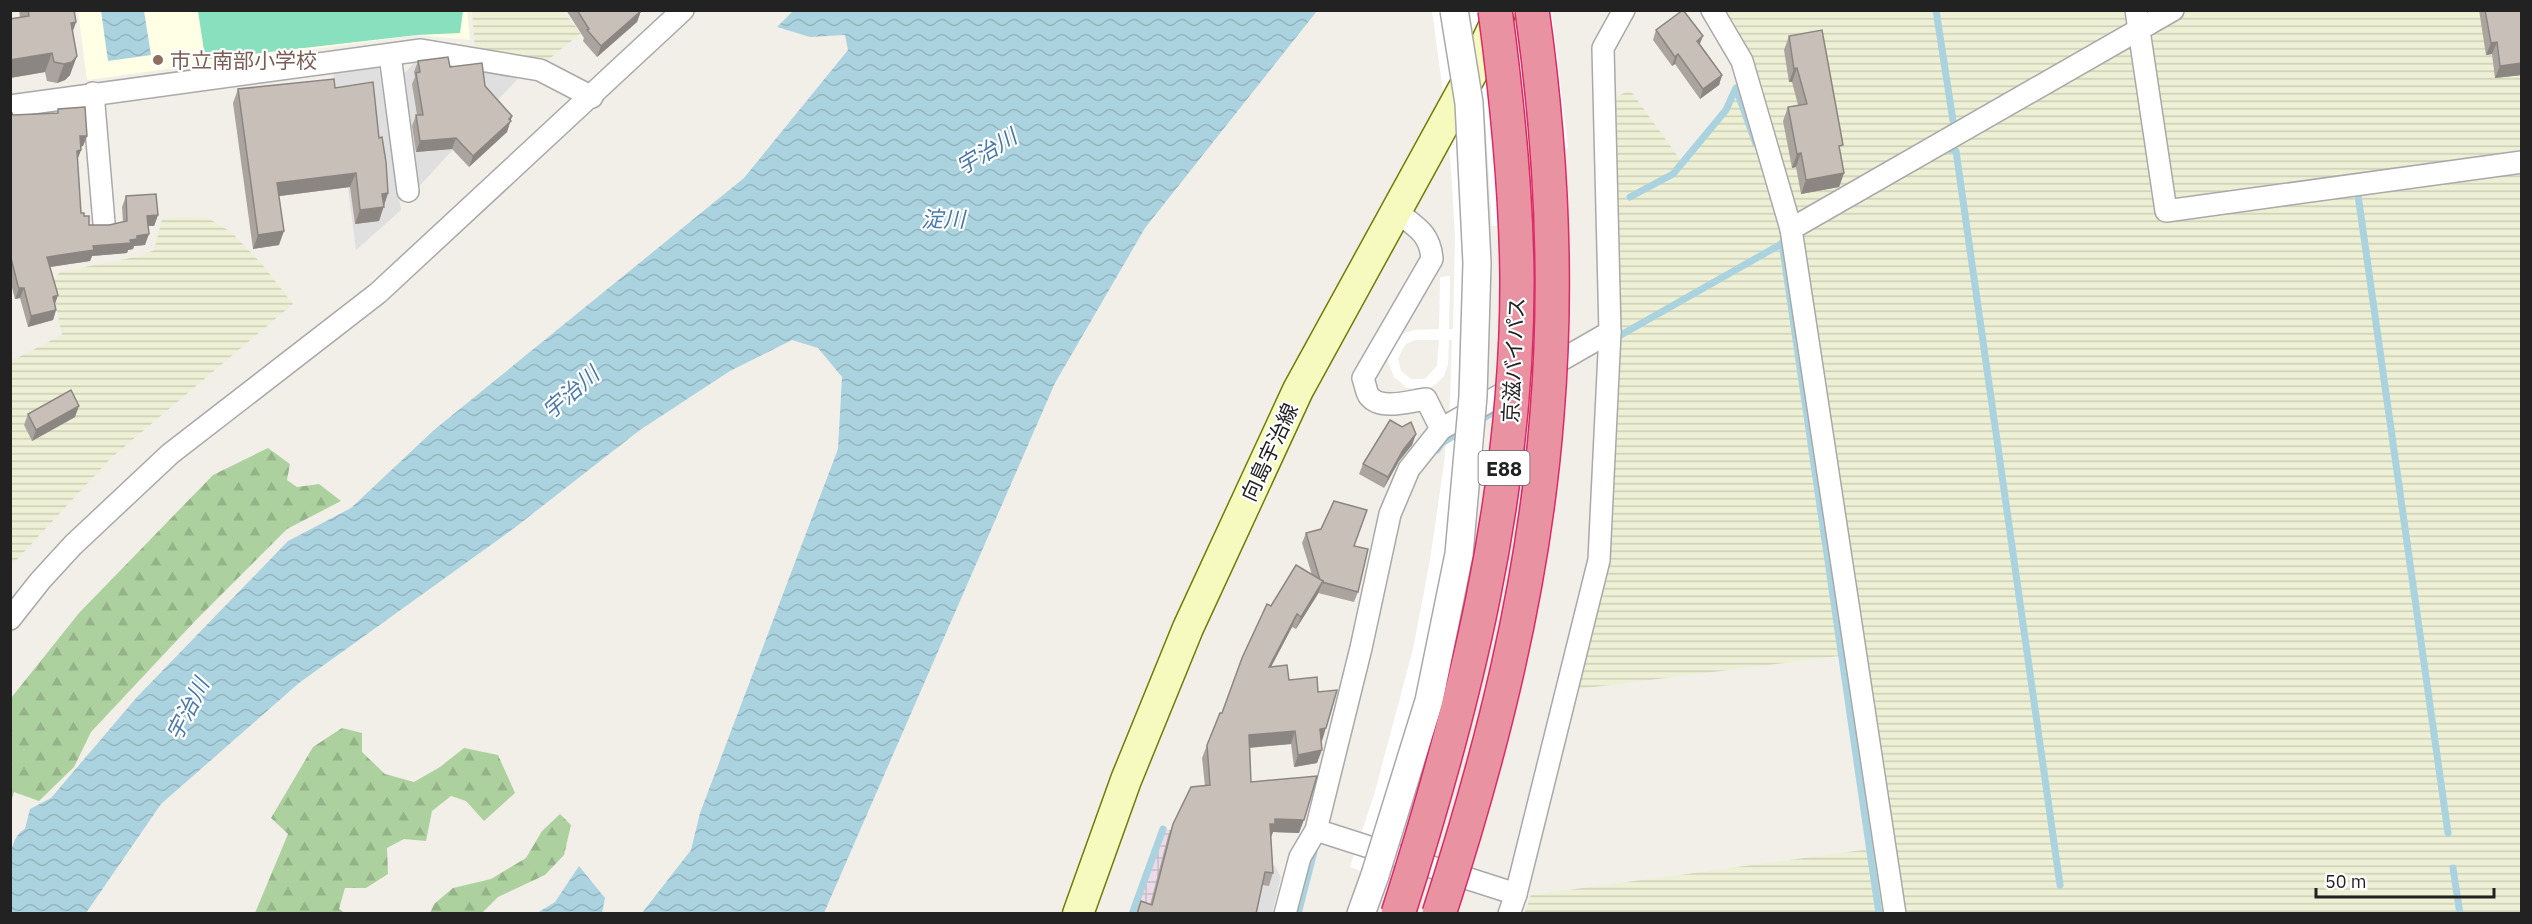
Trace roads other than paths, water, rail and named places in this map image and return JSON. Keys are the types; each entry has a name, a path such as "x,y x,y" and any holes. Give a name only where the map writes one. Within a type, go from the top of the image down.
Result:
{"highway":[{"name":"京滋バイパス","path":"1398,914 1425,831 1461,698 1497,521 1508,442 1515,330 1516,219 1495,10"},
{"name":"京滋バイパス","path":"1439,914 1463,841 1488,752 1513,650 1536,519 1544,450 1552,317 1551,210 1540,66 1532,10"}],"main road":[{"name":"向島宇治線","path":"1078,914 1126,780 1188,628 1298,390 1472,73 1501,10"}],"street":[{"path":"10,619 73,545 170,454 378,293 592,97 683,10"},
{"path":"1361,914 1429,701 1445,630 1460,543 1473,396 1477,264 1469,103 1454,10"},
{"path":"1316,830 1513,904 1599,560 1610,332 1603,48 1624,10"},
{"path":"1712,10 1742,62 1791,230 1895,914"},
{"path":"1791,230 2138,20 2173,10"},
{"path":"2138,20 2166,211 2522,162"},
{"path":"10,106 422,50 540,70 592,97"},
{"path":"390,55 408,191"},
{"path":"93,93 104,223"},
{"path":"1397,212 1425,234 1431,246 1432,259 1363,378 1368,395 1377,402 1392,404 1426,399 1441,429"},
{"path":"1285,914 1300,857 1316,830 1361,648 1390,514 1409,469 1441,429 1610,332"}],"water":[{"name":"淀川","path":"794,10 1317,11 1145,228 1055,383 824,913 642,913 691,850 700,813 838,449 842,377 818,348 792,340 730,371 640,430 513,529 299,683 161,804 86,913 11,913 9,867 13,844 25,829 30,809 51,798 137,697 288,541 351,508 434,430 744,178 848,50 845,35 810,37 777,27"},
{"path":"101,11 144,11 151,55 108,61"},
{"path":"579,866 605,898 602,913 537,913 555,902"}],"waterway":[{"path":"1936,10 1953,121"},
{"path":"1630,197 1673,174 1726,110 1736,88 1756,144"},
{"path":"1946,148 1956,151 2060,885"},
{"path":"2358,195 2448,833"},
{"path":"1612,340 1790,239"},
{"path":"1782,243 1879,914"},
{"path":"1479,421 1500,408"},
{"path":"1437,450 1442,443 1462,431"},
{"path":"1132,914 1163,829"},
{"path":"1298,914 1314,852"},
{"path":"2453,868 2460,914"}],"place":[{"name":"市立南部小学校","path":"158,60"}],"water label":[{"name":"宇治川","path":"986,151"},
{"name":"宇治川","path":"570,392"},
{"name":"宇治川","path":"187,709"}]}
